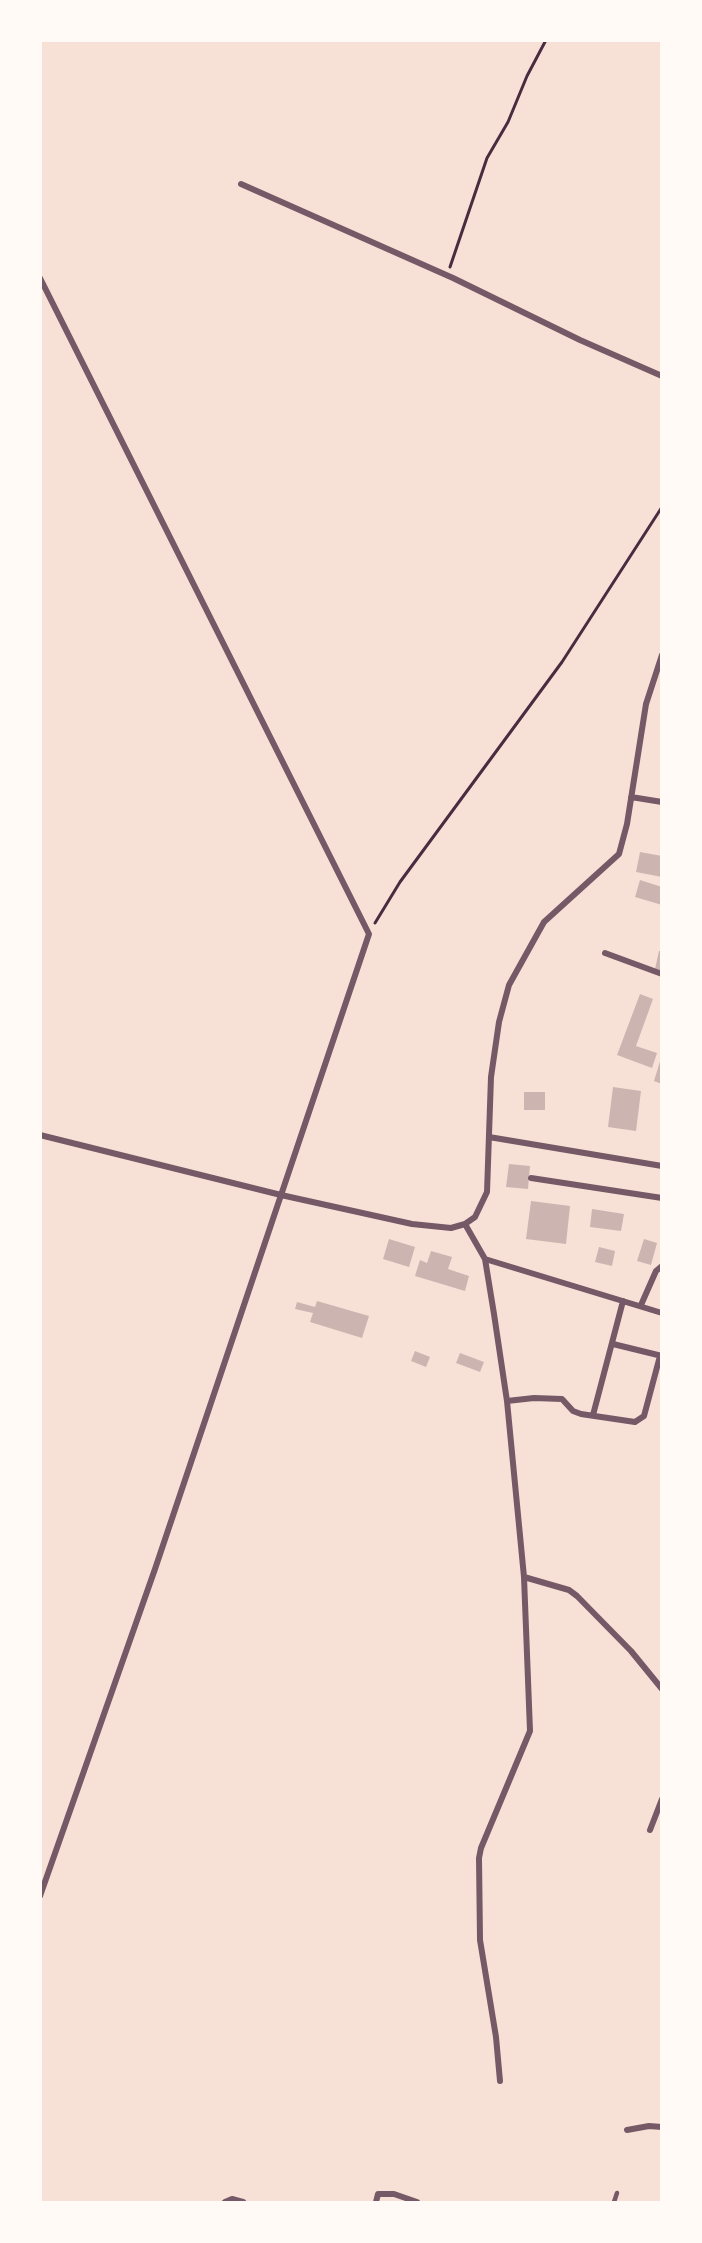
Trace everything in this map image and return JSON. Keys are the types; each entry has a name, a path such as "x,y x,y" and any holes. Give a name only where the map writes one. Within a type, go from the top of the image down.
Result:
{"street":[{"path":"241,184 453,278 580,340 662,376"},
{"path":"40,278 369,934 155,1569 40,1896"},
{"path":"40,1135 281,1195 436,1228 465,1224 475,1217 487,1192 493,1057 509,985 544,922 619,854 646,704 662,655"},
{"path":"631,797 662,802"},
{"path":"605,953 662,974"},
{"path":"489,1137 662,1166"},
{"path":"531,1178 662,1198"},
{"path":"465,1224 485,1260 507,1401 524,1578 530,1731 479,1858 480,1940 496,2037 500,2081"},
{"path":"485,1260 662,1313"},
{"path":"641,1305 656,1271 662,1266"},
{"path":"593,1415 623,1302"},
{"path":"507,1401 534,1398 562,1399 576,1413 635,1422 641,1419 645,1416 661,1356 613,1344"},
{"path":"524,1578 569,1590 631,1651 662,1689"},
{"path":"650,1830 662,1799"},
{"path":"627,2130 649,2126 662,2127"},
{"path":"376,2202 378,2194 386,2193 417,2202"},
{"path":"225,2202 232,2199 243,2202"}],"lane":[{"path":"614,2202 616,2193"}],"path":[{"path":"453,278 450,269 487,158 508,122 527,76 546,40"},
{"path":"369,934 400,882 562,662 662,507"}],"building":[{"path":"640,852 662,856 662,877 636,872"},
{"path":"640,880 662,887 662,905 635,897"},
{"path":"659,951 662,951 662,971 655,969"},
{"path":"640,994 653,999 636,1046 657,1053 652,1068 617,1055"},
{"path":"662,1058 662,1084 654,1081"},
{"path":"613,1087 641,1091 636,1131 608,1127"},
{"path":"524,1092 545,1092 545,1110 524,1110"},
{"path":"509,1164 530,1166 528,1189 506,1187"},
{"path":"531,1201 570,1206 566,1244 526,1239"},
{"path":"592,1209 624,1214 621,1231 590,1227"},
{"path":"389,1239 415,1247 409,1267 383,1259"},
{"path":"644,1239 657,1243 651,1265 637,1261"},
{"path":"599,1247 615,1251 612,1266 595,1262"},
{"path":"431,1251 452,1257 448,1269 469,1276 465,1291 415,1276 420,1260 427,1263"},
{"path":"317,1301 369,1316 362,1338 310,1322 313,1313 295,1309 297,1302 315,1307"},
{"path":"415,1351 430,1357 426,1367 411,1361"},
{"path":"460,1353 484,1362 480,1372 456,1363"}]}
